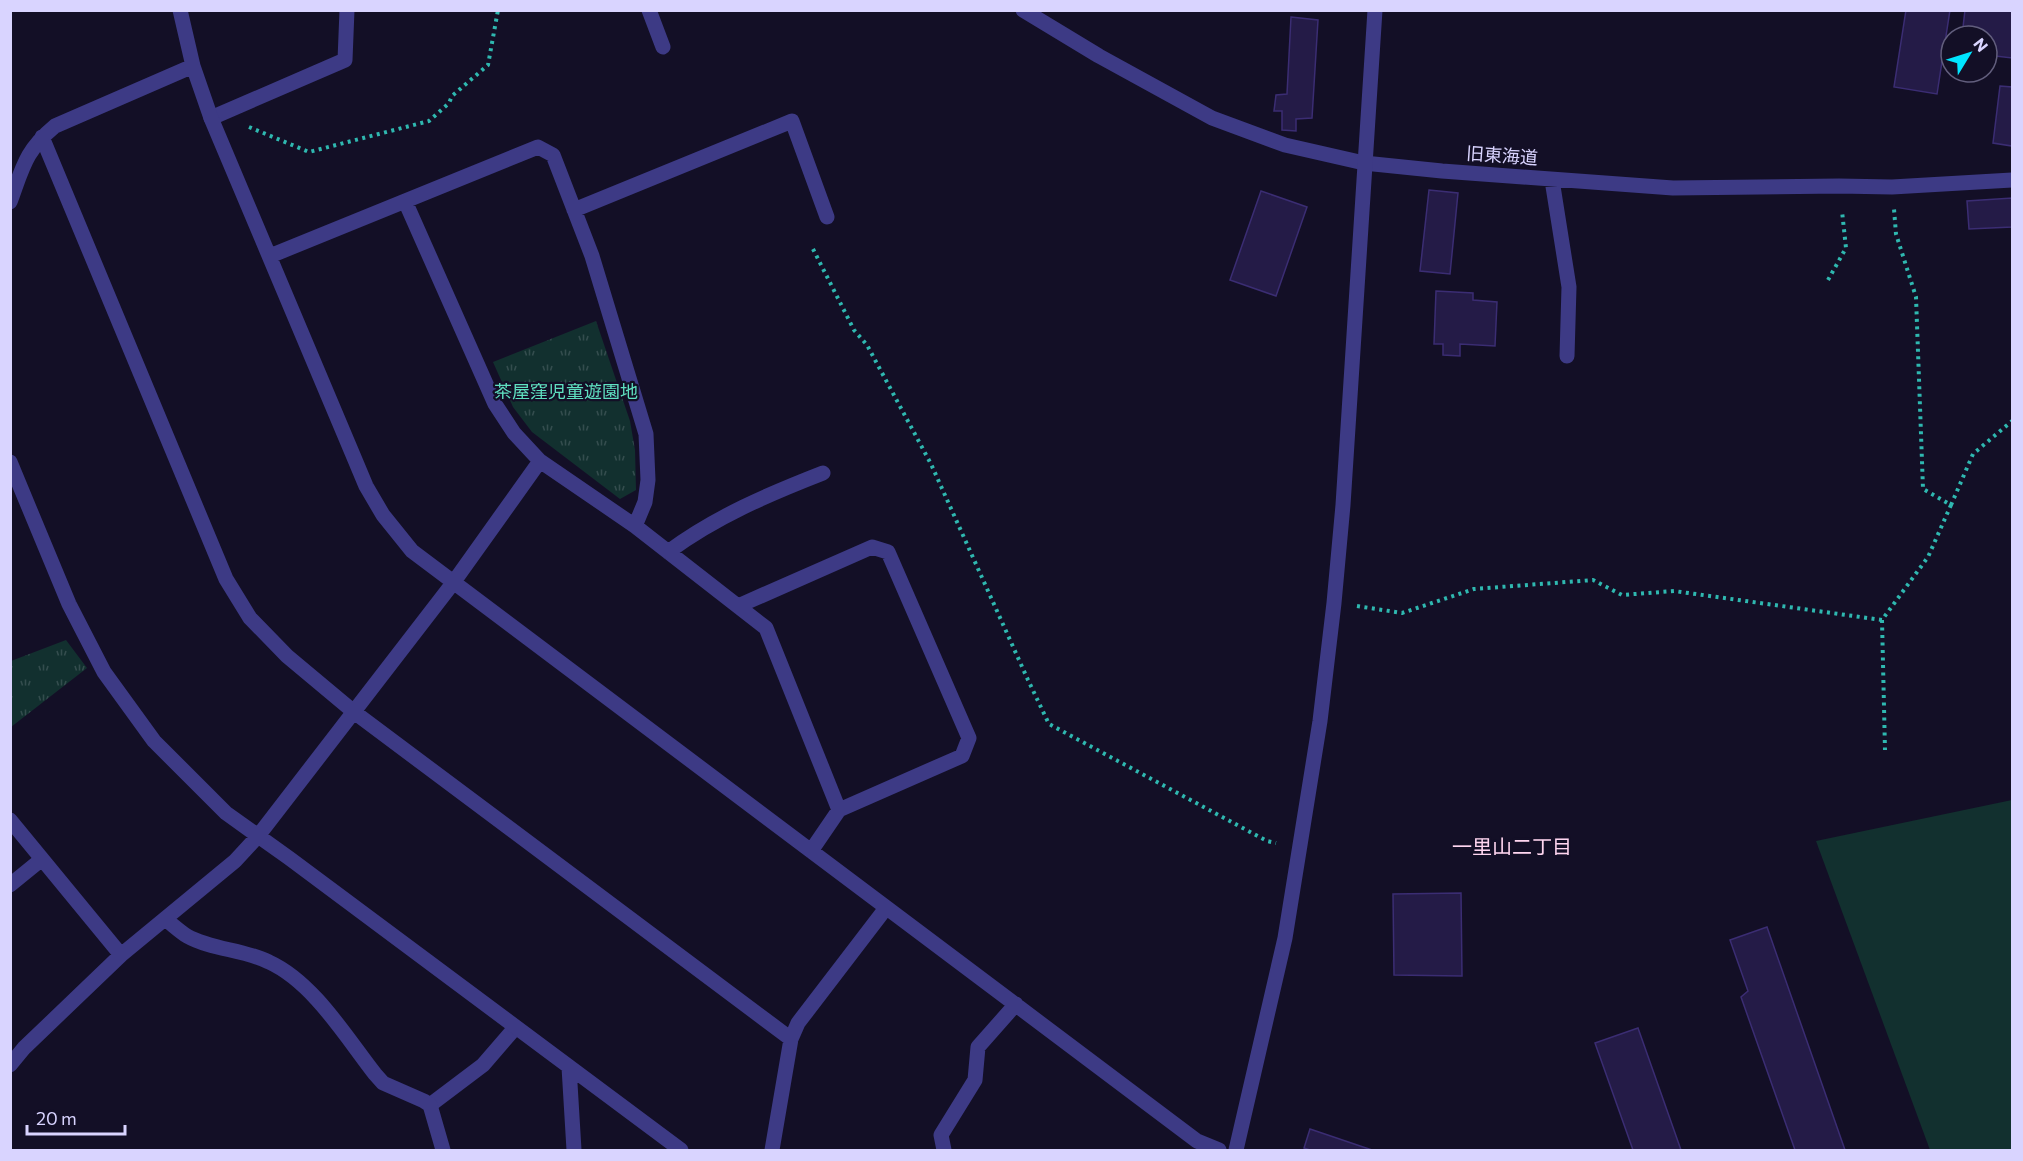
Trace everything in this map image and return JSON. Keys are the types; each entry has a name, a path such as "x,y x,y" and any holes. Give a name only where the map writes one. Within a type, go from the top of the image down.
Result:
{"street":[{"path":"180,10 193,66 211,118 366,486 383,515 412,551 1197,1141 1219,1150"},
{"path":"211,118 345,60 347,10"},
{"path":"649,10 663,47"},
{"name":"旧東海道","path":"1023,10 1099,56 1212,118 1285,145 1364,163 1552,180 1674,188 1892,187 2013,180"},
{"path":"1236,1150 1285,938 1320,721 1343,505 1375,10"},
{"path":"10,202 27,155 42,137 56,126 193,66"},
{"path":"574,210 792,121 827,217"},
{"path":"42,137 226,579 250,618 287,656 354,712 791,1039"},
{"path":"270,256 538,147 553,155 592,256 646,434 648,480 645,502 635,526"},
{"path":"1552,180 1569,286 1567,356"},
{"path":"405,201 495,404 514,433 540,461 635,526 766,628 839,810"},
{"path":"10,1065 24,1048 121,955 236,861 258,836 453,583 540,461"},
{"path":"10,462 69,604 104,672 154,741 226,813 681,1150"},
{"path":"668,552 685,539 763,496 823,473"},
{"path":"738,606 872,548 888,552 969,738 962,756 839,810 811,851"},
{"path":"10,820 121,955"},
{"path":"10,885 42,859"},
{"path":"772,1150 791,1039 798,1023 886,908"},
{"path":"165,919 187,936 217,947 252,954 272,963 301,984 319,1000 383,1083 430,1105 443,1150"},
{"path":"944,1150 941,1135 975,1080 978,1047 1016,1004"},
{"path":"430,1105 483,1065 516,1028"},
{"path":"569,1067 574,1150"}],"path":[{"path":"229,110 234,121 309,152 429,121 449,104 452,96 488,65 498,10"},
{"path":"1828,280 1846,248 1839,186"},
{"path":"1892,187 1896,234 1916,297 1923,489 1951,505"},
{"path":"813,249 854,330 867,345 931,464 1049,724 1267,841 1300,849"},
{"path":"1885,750 1882,620 1928,557 1973,454 2013,421"},
{"path":"1334,603 1402,613 1474,589 1593,580 1622,595 1674,591 1882,620"}],"green space":[{"name":"茶屋窪児童遊園地","path":"596,321 630,421 635,450 636,490 620,499 532,432 513,407 493,362"},
{"path":"66,640 87,668 11,727 11,661"},
{"path":"2012,800 2012,1150 1930,1150 1816,841"}],"building":[{"path":"1906,10 1950,10 1948,24 1939,24 1937,94 1894,87"},
{"path":"1965,10 2012,10 2012,58 1999,56 1999,24 1963,24"},
{"path":"1291,17 1318,20 1312,118 1296,119 1296,131 1282,130 1282,111 1274,111 1276,95 1287,94"},
{"path":"2000,86 2012,87 2012,146 1993,143"},
{"path":"1429,190 1458,193 1450,274 1420,271"},
{"path":"1261,191 1307,207 1276,296 1230,280"},
{"path":"2012,198 2012,227 1969,229 1967,201"},
{"path":"1436,291 1473,293 1473,300 1497,302 1495,346 1460,344 1460,356 1443,355 1443,344 1434,344"},
{"path":"1461,893 1462,976 1394,975 1393,894"},
{"path":"1767,927 1845,1150 1795,1150 1741,997 1748,991 1730,940"},
{"path":"1638,1028 1681,1150 1633,1150 1595,1043"},
{"path":"1310,1129 1372,1150 1310,1150 1304,1148"}],"district":[{"name":"一里山二丁目","path":"1512,847"}]}
